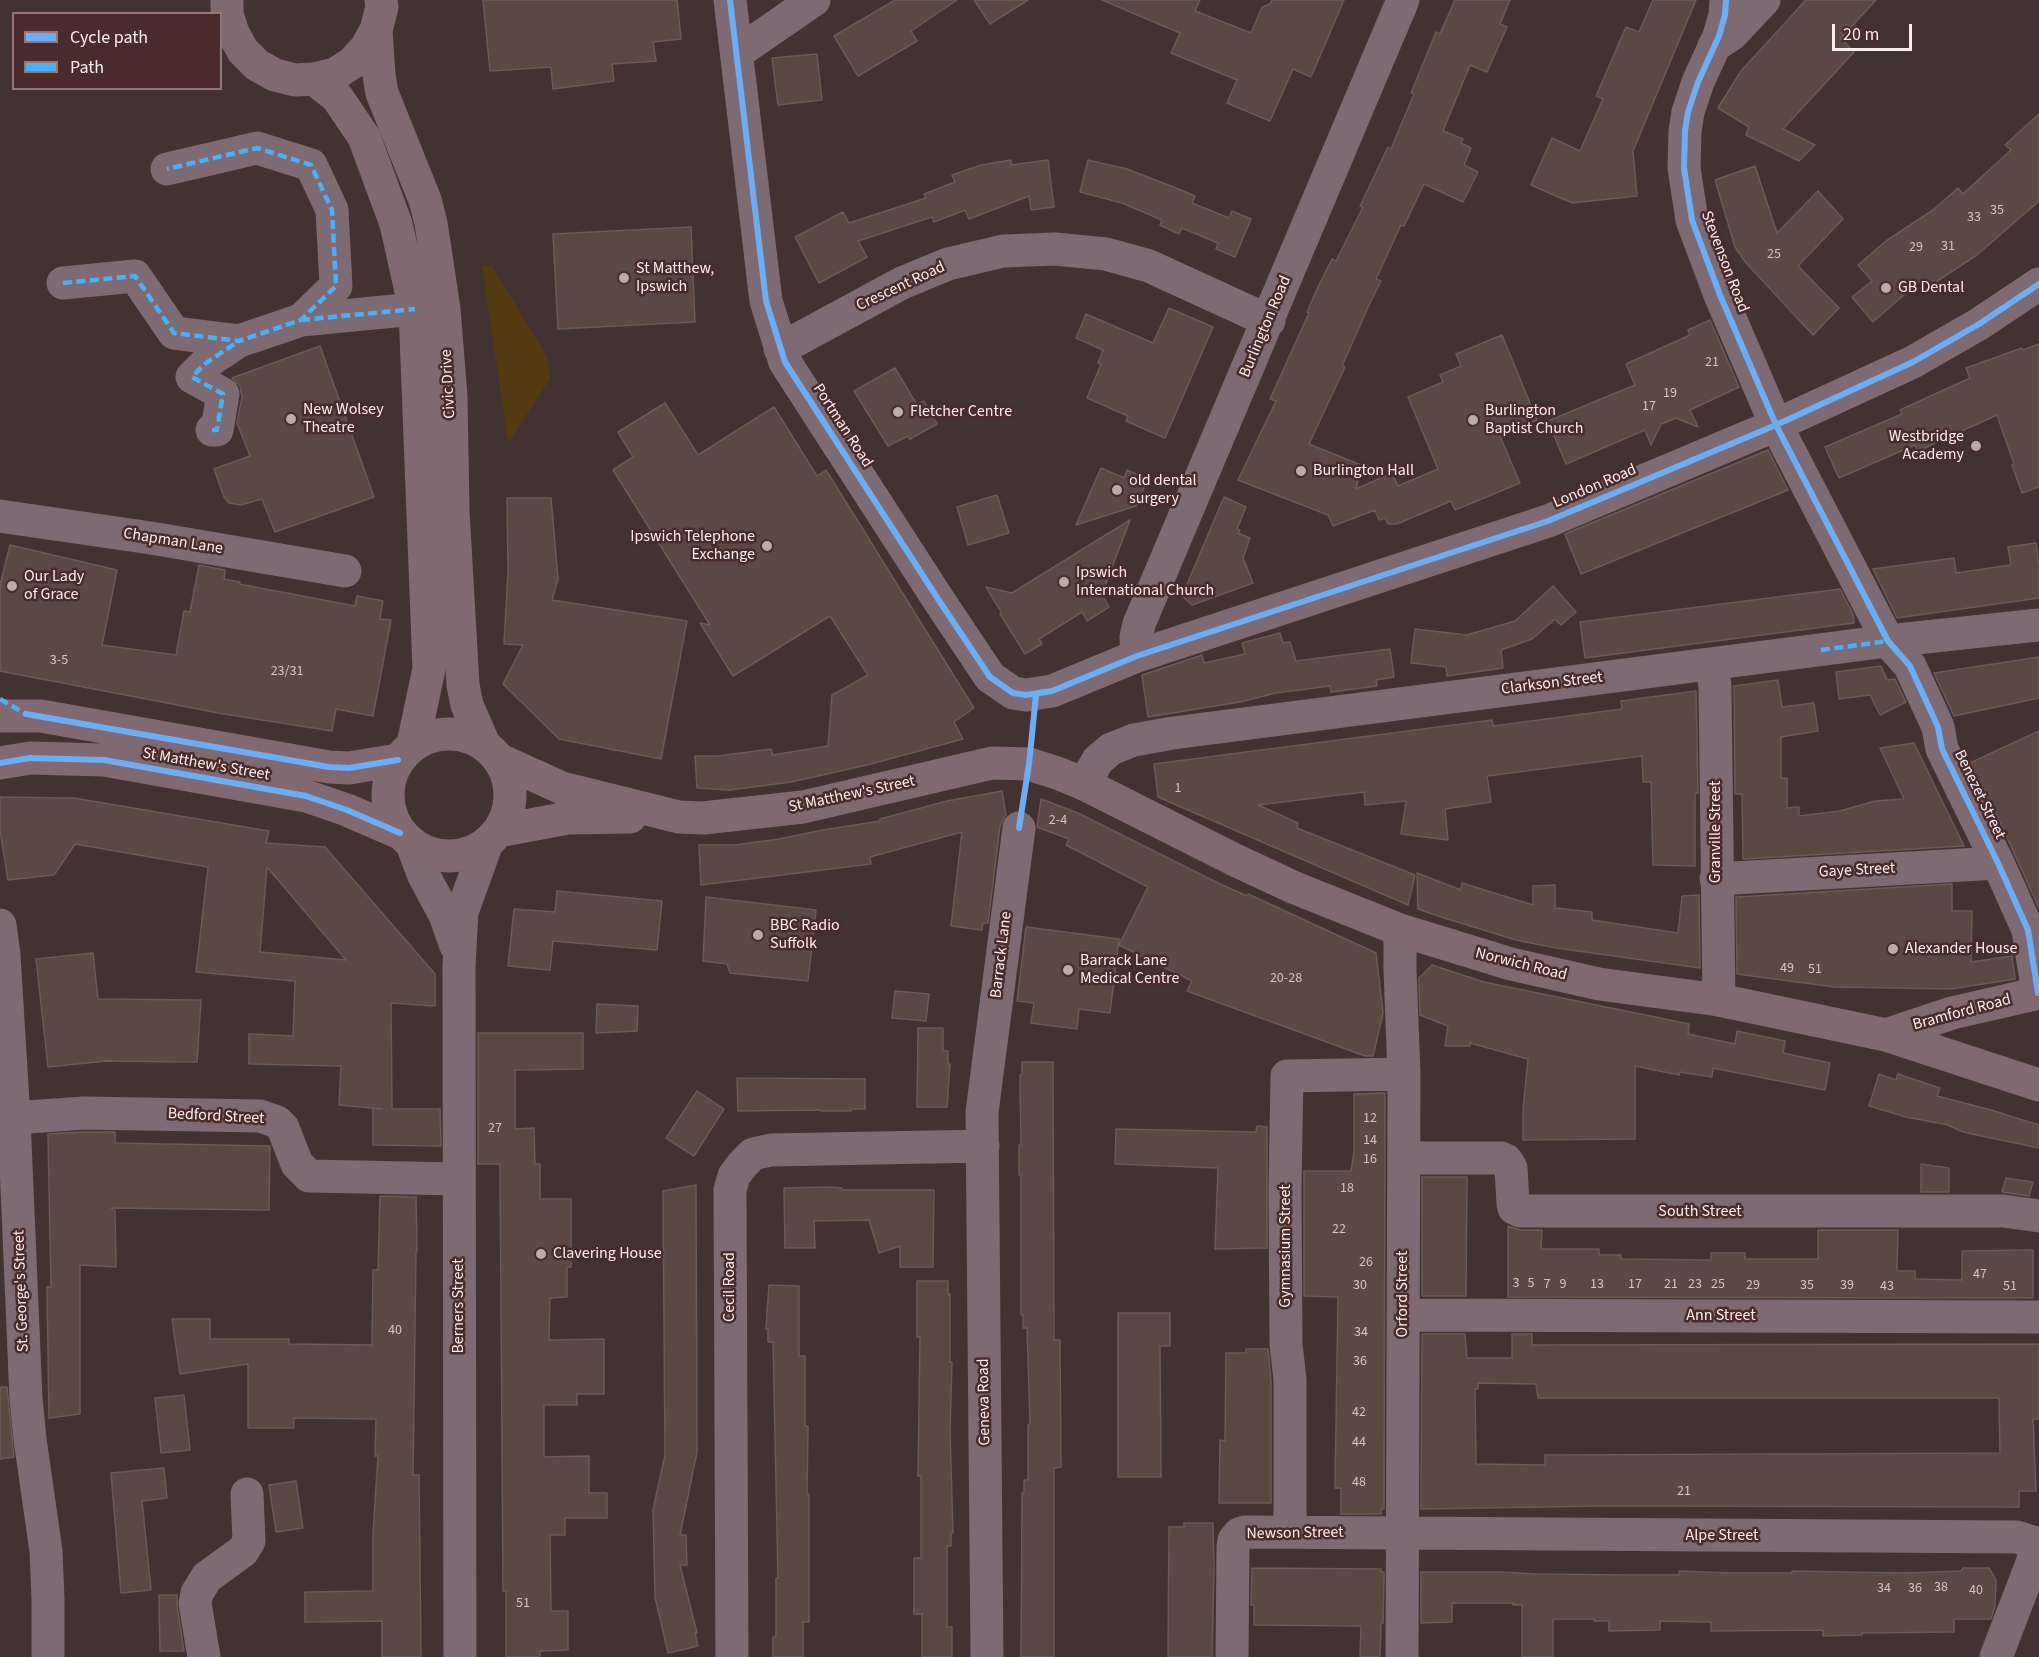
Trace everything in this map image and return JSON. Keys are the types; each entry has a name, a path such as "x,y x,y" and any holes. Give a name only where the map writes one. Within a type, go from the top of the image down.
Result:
{"main road":[{"path":"227,0 227,14 233,33 243,51 258,65 275,75 295,80 315,80 335,74 352,63 366,48 379,15"},
{"name":"Civic Drive","path":"379,15 379,75 382,93 425,200 440,277 451,396 453,511 463,685 467,705 492,752"},
{"name":"Civic Drive","path":"315,80 337,97 364,137 396,224 414,309 429,669 406,752"},
{"name":"St Matthew's Street","path":"9,710 329,767 350,768 406,752"},
{"path":"449,733 467,736 492,752 508,780 510,802 492,837 473,851 450,856 426,852 406,838 391,816 387,797 389,778 406,752 430,736 449,733"},
{"name":"St Matthew's Street","path":"492,752 562,788 674,816"},
{"name":"St Matthew's Street","path":"0,763 30,758 104,760 306,796 348,810 406,838"},
{"name":"St Matthew's Street","path":"492,837 568,818 674,816 703,818 803,807 980,765 1008,762 1029,764"},
{"name":"Norwich Road","path":"1029,764 1084,784 1294,888 1400,930 1511,964 1599,984 1719,1000 1886,1035 2039,1085"},
{"name":"Bramford Road","path":"1886,1035 1952,1013 2039,993"}],"street":[{"name":"Portman Road","path":"730,0 766,301 785,362 990,677 1013,693 1036,695 1052,691 1137,656"},
{"path":"737,53 814,0"},
{"name":"Burlington Road","path":"1137,656 1136,637 1139,624 1403,0"},
{"name":"Stevenson Road","path":"1726,0 1722,26 1688,112 1684,148 1686,191 1692,220 1715,284 1776,425"},
{"path":"1714,46 1732,34 1764,0"},
{"path":"167,169 257,148 311,165 333,210 336,286 300,320"},
{"name":"Crescent Road","path":"780,349 902,283 948,264 1003,251 1055,249 1106,254 1149,266 1269,321"},
{"path":"63,283 135,276 174,333 239,342"},
{"name":"London Road","path":"1137,656 1548,521 1776,425 1913,362 1979,324 2039,285"},
{"path":"212,430 217,430 223,394 192,377 206,363 239,342 300,320 414,309"},
{"name":"Benezet Street","path":"1776,425 1888,641 1910,666 1938,727 1942,749 2028,930 2039,993"},
{"name":"Chapman Lane","path":"0,516 151,538 345,571"},
{"name":"Clarkson Street","path":"1084,784 1104,754 1118,746 1147,738 1888,641 2039,625"},
{"name":"Granville Street","path":"1712,664 1715,687 1719,1000"},
{"name":"Barrack Lane","path":"983,1146 982,1112 1019,828"},
{"name":"Berners Street","path":"460,1657 458,1179 460,956 462,912 492,837"},
{"name":"Berners Street","path":"406,838 445,915 460,956"},
{"name":"Gaye Street","path":"1716,879 1998,863"},
{"name":"St. George's Street","path":"0,925 4,955 14,1118 26,1399 46,1551 48,1657"},
{"name":"Orford Street","path":"1400,930 1404,1074 1402,1657"},
{"name":"Gymnasium Street","path":"1290,1531 1290,1380 1286,1344 1287,1076 1404,1074"},
{"name":"Bedford Street","path":"14,1118 84,1113 260,1116 277,1122 283,1128 297,1164 309,1176 458,1179"},
{"name":"Cecil Road","path":"732,1657 730,1190 734,1176 753,1155 771,1150 983,1146"},
{"name":"Geneva Road","path":"983,1146 987,1657"},
{"name":"South Street","path":"1404,1158 1501,1158 1511,1168 1513,1204 1514,1208 1520,1211 2003,1211 2039,1216"},
{"name":"Ann Street","path":"1403,1315 2039,1317"},
{"path":"204,1657 195,1603 197,1593 207,1577 243,1551 249,1541 247,1494"},
{"name":"Newson Street","path":"1232,1657 1234,1540 1239,1534 1290,1531 1403,1534"},
{"name":"Alpe Street","path":"1403,1534 2017,1537 2039,1544"},
{"path":"1996,1657 2039,1544"}],"shaded area":[{"path":"482,265 492,266 547,357 550,379 508,443"}],"building":[{"path":"483,0 677,0 681,39 653,42 656,61 612,64 614,81 553,89 551,67 490,71"},
{"path":"895,0 957,0 911,31 917,41 858,76 834,36"},
{"path":"974,0 1028,0 990,24"},
{"path":"1102,0 1200,0 1195,11 1251,33 1262,7 1270,4 1272,0 1344,0 1311,77 1293,69 1270,121 1227,103 1237,80 1171,53 1180,33"},
{"path":"1455,0 1510,0 1500,24 1507,27 1487,72 1470,65 1443,131 1463,139 1461,143 1471,148 1464,165 1478,172 1463,202 1424,184 1404,226 1401,225 1376,279 1381,281 1342,366 1345,367 1309,444 1361,465 1356,489 1392,473 1398,486 1438,469 1408,397 1443,382 1440,375 1461,366 1456,354 1502,335 1537,420 1500,436 1520,483 1455,510 1451,501 1397,524 1388,524 1385,518 1379,520 1375,510 1333,526 1328,515 1238,480 1276,401 1270,399 1309,313 1307,312 1317,289 1332,259 1336,261 1363,207 1360,206 1388,147 1391,149 1436,32 1440,34"},
{"path":"1653,0 1696,0 1633,151 1637,196 1572,203 1531,185 1552,138 1580,151 1603,99 1596,96 1626,27 1639,32"},
{"path":"1806,0 1876,0 1841,38 1854,52 1783,129 1815,145 1799,161 1746,135 1749,127 1718,108 1741,71"},
{"path":"817,54 822,100 778,105 772,58"},
{"path":"2039,114 2039,201 1977,255 1925,289 1920,281 1873,322 1852,297 1872,281 1858,265 1886,241 1933,210 1958,188 1963,194 2011,150 2005,145"},
{"path":"1011,160 1011,165 1048,160 1054,207 1031,210 1029,196 969,219 965,210 934,222 932,217 858,241 867,257 819,283 795,237 843,212 849,223 926,198 924,194 955,182 952,175 981,165"},
{"path":"1088,160 1127,169 1176,188 1195,196 1192,203 1229,218 1232,211 1251,219 1235,257 1216,249 1218,243 1182,228 1179,234 1160,225 1162,220 1122,203 1080,192"},
{"path":"1755,166 1777,233 1818,191 1843,219 1798,266 1839,308 1813,335 1746,263 1735,247 1715,180"},
{"name":"St Matthew, Ipswich","path":"691,227 695,322 558,329 553,234"},
{"path":"1169,308 1213,327 1165,438 1126,421 1128,416 1087,398 1101,364 1098,363 1103,350 1076,338 1086,314 1153,343"},
{"path":"1710,320 1739,387 1690,410 1698,427 1676,418 1661,424 1651,445 1645,430 1566,464 1548,421 1635,385 1626,364 1690,335 1688,330"},
{"path":"2039,344 2039,487 2022,493 1997,415 1918,451 1915,445 1839,478 1825,447 1902,414 1900,410 1970,378 1966,368"},
{"name":"New Wolsey Theatre","path":"320,346 374,497 275,532 262,499 241,505 229,503 224,497 214,469 250,456 237,423 242,397 240,386 232,378"},
{"name":"Fletcher Centre","path":"895,368 917,405 924,401 937,424 910,439 908,436 888,446 854,391"},
{"name":"Ipswich Telephone Exchange","path":"665,403 698,455 774,407 817,476 826,470 974,708 954,722 963,739 867,765 791,782 730,790 697,788 695,756 718,756 771,749 773,755 828,746 832,695 868,675 830,616 733,676 700,623 710,625 613,470 633,457 618,432"},
{"path":"1768,450 1788,490 1581,574 1565,534"},
{"name":"old dental surgery","path":"1101,468 1124,478 1127,470 1148,479 1136,506 1076,525"},
{"path":"997,495 1009,533 968,545 957,507"},
{"path":"1224,497 1246,507 1237,529 1240,530 1238,533 1250,538 1243,558 1253,583 1192,605 1182,596"},
{"path":"507,498 551,498 558,579 552,600 687,621 661,759 559,739 503,684 523,645 504,644 508,571"},
{"name":"Ipswich International Church","path":"1130,520 1102,594 1109,607 1087,621 1082,612 1039,639 1042,644 1025,654 986,587 1012,593"},
{"path":"2036,543 2039,598 1897,618 1873,569 1954,558 1956,573 2011,565 2008,547"},
{"path":"10,545 117,570 102,645 176,655 184,611 190,612 199,565 225,570 224,579 240,582 239,584 355,606 357,596 383,601 380,619 391,620 373,716 336,709 332,731 224,714 0,671 0,585"},
{"path":"1553,586 1576,612 1561,625 1555,619 1532,639 1501,650 1503,668 1447,676 1446,667 1411,663 1415,629 1467,635 1515,621"},
{"path":"1840,589 1853,614 1854,623 1585,658 1580,622"},
{"path":"1280,633 1283,643 1290,642 1296,661 1390,649 1394,677 1376,680 1377,686 1331,692 1330,686 1276,693 1240,702 1148,717 1142,675 1202,655 1204,663 1245,654 1242,643"},
{"path":"2039,657 2039,698 1954,716 1934,673"},
{"path":"1881,666 1887,680 1895,679 1906,702 1880,715 1870,695 1839,699 1836,672"},
{"path":"1778,680 1782,707 1814,703 1818,731 1781,737 1781,778 1787,778 1787,808 1799,807 1799,816 1840,811 1875,801 1904,799 1880,748 1914,743 1964,846 1743,859 1742,794 1735,794 1734,686"},
{"path":"1696,691 1698,793 1695,793 1695,866 1653,865 1651,782 1643,782 1642,756 1487,776 1491,802 1445,809 1448,840 1401,834 1406,801 1365,805 1364,792 1258,805 1298,823 1297,828 1415,875 1408,905 1158,797 1154,764 1492,720 1493,726 1622,709 1621,701"},
{"path":"2039,731 2039,908 1990,800 1970,763"},
{"path":"1002,791 1006,815 1000,826 988,923 983,923 982,930 951,926 962,832 870,857 871,864 701,885 699,845 734,845 880,821 880,819 947,801"},
{"path":"0,797 74,798 269,831 266,843 325,847 435,974 435,1006 391,1003 392,1109 440,1109 441,1146 373,1145 373,1108 339,1105 341,1066 249,1064 249,1034 293,1036 295,981 196,972 208,867 75,844 54,875 8,880 0,830","holes":["267,867 346,960 260,952"]},
{"path":"1041,799 1078,813 1218,883 1247,896 1248,894 1376,953 1383,1013 1373,1056 1365,1056 1187,991 1192,981 1119,945 1148,887 1066,845 1069,839 1037,827"},
{"path":"1417,873 1461,890 1462,883 1533,905 1533,886 1555,885 1555,908 1592,912 1592,920 1678,933 1682,896 1699,895 1700,968 1556,948 1516,940 1441,917 1418,909"},
{"path":"1952,884 1952,911 1972,911 1971,962 2012,956 2015,979 1951,989 1834,987 1737,974 1736,897"},
{"path":"557,891 662,901 657,950 553,941 550,970 508,966 514,909 555,912"},
{"name":"BBC Radio Suffolk","path":"706,897 816,910 808,981 730,973 727,964 703,961"},
{"name":"Barrack Lane Medical Centre","path":"1026,927 1119,939 1110,1013 1079,1009 1077,1029 1031,1023 1034,1003 1017,1001"},
{"path":"93,953 98,999 201,1000 197,1062 106,1061 48,1067 36,959"},
{"path":"1432,965 1484,982 1689,1024 1688,1034 1735,1044 1737,1031 1785,1041 1783,1053 1830,1063 1825,1090 1713,1068 1712,1077 1680,1072 1679,1075 1635,1066 1635,1139 1523,1140 1523,1109 1528,1059 1470,1043 1470,1046 1445,1046 1448,1026 1420,1015 1419,978"},
{"path":"895,991 929,994 926,1021 892,1018"},
{"path":"597,1004 638,1006 637,1031 596,1033"},
{"path":"918,1028 943,1028 943,1051 948,1051 948,1064 950,1064 947,1107 917,1107"},
{"path":"478,1033 583,1033 583,1069 515,1070 515,1129 534,1128 535,1164 540,1164 540,1199 571,1199 571,1267 567,1267 567,1297 550,1298 549,1340 604,1339 604,1394 577,1394 577,1405 544,1405 544,1457 589,1456 589,1493 607,1493 607,1518 565,1518 565,1535 550,1535 551,1611 568,1611 568,1650 540,1651 540,1657 506,1657 506,1591 503,1591 500,1164 478,1164"},
{"path":"1022,1062 1053,1062 1054,1340 1060,1340 1061,1467 1054,1468 1054,1657 1021,1657 1022,1493 1024,1493 1024,1480 1028,1480 1028,1425 1030,1424 1027,1328 1023,1328 1023,1315 1021,1315 1019,1145 1021,1145 1020,1075 1022,1075"},
{"path":"1879,1074 1896,1080 1898,1074 1940,1088 1937,1096 2039,1125 2039,1148 1963,1132 1948,1125 1906,1117 1869,1106"},
{"path":"737,1078 865,1079 865,1109 738,1111"},
{"path":"697,1091 724,1109 694,1156 666,1138"},
{"path":"1385,1093 1384,1509 1381,1509 1381,1514 1341,1514 1341,1488 1335,1488 1338,1297 1304,1296 1304,1171 1351,1171 1354,1151 1354,1094"},
{"path":"1257,1126 1267,1127 1267,1248 1215,1249 1218,1168 1115,1164 1116,1129 1256,1132"},
{"path":"115,1132 115,1143 270,1146 269,1210 111,1208 115,1211 116,1267 80,1265 80,1414 49,1418 47,1287 51,1287 48,1134"},
{"path":"1921,1164 1949,1168 1949,1192 1921,1192"},
{"path":"1422,1177 1467,1177 1466,1296 1422,1296"},
{"path":"2006,1178 2033,1182 2029,1196 2002,1192"},
{"path":"696,1185 697,1452 680,1535 686,1535 687,1565 680,1565 697,1633 695,1633 698,1646 668,1653 655,1597 653,1510 665,1455 663,1191"},
{"path":"784,1188 842,1188 842,1190 934,1190 933,1267 900,1267 900,1246 879,1253 869,1220 814,1221 815,1248 785,1248"},
{"path":"380,1196 416,1197 413,1475 419,1475 421,1657 382,1657 382,1621 305,1622 305,1592 373,1591 373,1533 378,1456 375,1456 376,1419 294,1418 294,1428 248,1428 248,1364 180,1374 172,1319 210,1319 210,1339 289,1339 289,1344 372,1345 373,1270 378,1270"},
{"path":"1508,1226 1520,1230 1542,1230 1541,1249 1599,1249 1599,1255 1621,1255 1621,1259 1711,1260 1711,1253 1745,1253 1745,1259 1818,1259 1818,1230 1898,1230 1897,1271 1915,1271 1915,1279 1962,1280 1962,1251 2033,1250 2033,1298 1508,1297"},
{"path":"917,1281 948,1281 948,1294 950,1294 953,1533 951,1533 951,1546 947,1546 947,1627 952,1627 952,1657 922,1657 922,1614 914,1614 914,1558 921,1558 921,1476 918,1476 920,1337 917,1337"},
{"path":"769,1285 799,1286 799,1356 805,1356 805,1426 808,1426 807,1494 809,1494 809,1622 803,1622 803,1657 773,1657 773,1637 776,1637 776,1578 778,1578 773,1342 768,1342 768,1329 766,1329"},
{"path":"1118,1313 1170,1313 1170,1346 1160,1346 1161,1477 1118,1477"},
{"path":"1422,1334 1465,1334 1467,1358 1512,1358 1512,1334 1532,1334 1532,1345 2039,1344 2039,1419 2033,1419 2036,1491 2019,1491 2019,1507 1604,1506 1421,1509","holes":["1478,1383 1536,1384 1538,1398 1999,1398 2000,1453 1545,1455 1545,1465 1476,1464 1475,1389 1478,1389"]},
{"path":"1246,1349 1268,1349 1271,1381 1271,1503 1219,1503 1220,1440 1225,1441 1226,1353 1246,1353"},
{"path":"0,1387 7,1387 14,1457 0,1459"},
{"path":"184,1395 190,1450 161,1453 155,1398"},
{"path":"164,1468 167,1498 142,1501 151,1590 121,1593 111,1473"},
{"path":"296,1481 303,1528 276,1532 269,1485"},
{"path":"1184,1523 1213,1523 1212,1657 1168,1657 1169,1527 1184,1527"},
{"path":"1252,1568 1381,1569 1381,1572 1384,1572 1380,1657 1360,1657 1361,1626 1254,1625 1254,1605 1251,1605"},
{"path":"1963,1568 1989,1568 1996,1580 1995,1606 1991,1619 1954,1619 1954,1632 1862,1633 1862,1635 1823,1636 1823,1630 1711,1631 1711,1622 1660,1621 1660,1630 1609,1631 1609,1621 1553,1619 1553,1657 1522,1657 1522,1605 1452,1603 1452,1622 1421,1623 1421,1572 1679,1575 1679,1571 1903,1573 1961,1571"},
{"path":"159,1595 177,1595 184,1651 160,1651"}],"marked path":[{"path":"63,283 135,276 174,333 239,341 301,320 336,286 332,210 311,165 257,148 167,169"},
{"path":"301,320 415,309"},
{"path":"212,430 217,430 223,394 192,377 206,363 239,341"},
{"path":"1821,650 1888,641"},
{"path":"0,699 26,714"}],"cycle path":[{"path":"730,0 766,301 785,362 990,677 1013,693 1026,695 1052,691 1137,656 1548,521 1776,425 1913,362 1979,324 2039,284"},
{"path":"1726,0 1725,15 1719,36 1698,82 1688,112 1685,131 1684,168 1692,220 1720,295 1776,425 1888,641 1910,666 1938,727 1942,749 2028,930 2038,993"},
{"path":"1019,828 1029,764 1036,695"},
{"path":"26,714 329,767 349,768 398,760"},
{"path":"0,763 30,758 104,760 306,796 347,810 400,833"}],"place":[{"name":"St Matthew, Ipswich","path":"624,278"},
{"name":"GB Dental","path":"1886,288"},
{"name":"Fletcher Centre","path":"898,412"},
{"name":"New Wolsey Theatre","path":"291,419"},
{"name":"Burlington Baptist Church","path":"1473,420"},
{"name":"Westbridge Academy","path":"1976,446"},
{"name":"Burlington Hall","path":"1301,471"},
{"name":"old dental surgery","path":"1117,490"},
{"name":"Ipswich Telephone Exchange","path":"767,546"},
{"name":"Ipswich International Church","path":"1064,582"},
{"name":"Our Lady of Grace","path":"12,586"},
{"name":"BBC Radio Suffolk","path":"758,935"},
{"name":"Alexander House","path":"1893,949"},
{"name":"Barrack Lane Medical Centre","path":"1068,970"},
{"name":"Clavering House","path":"541,1254"}]}
